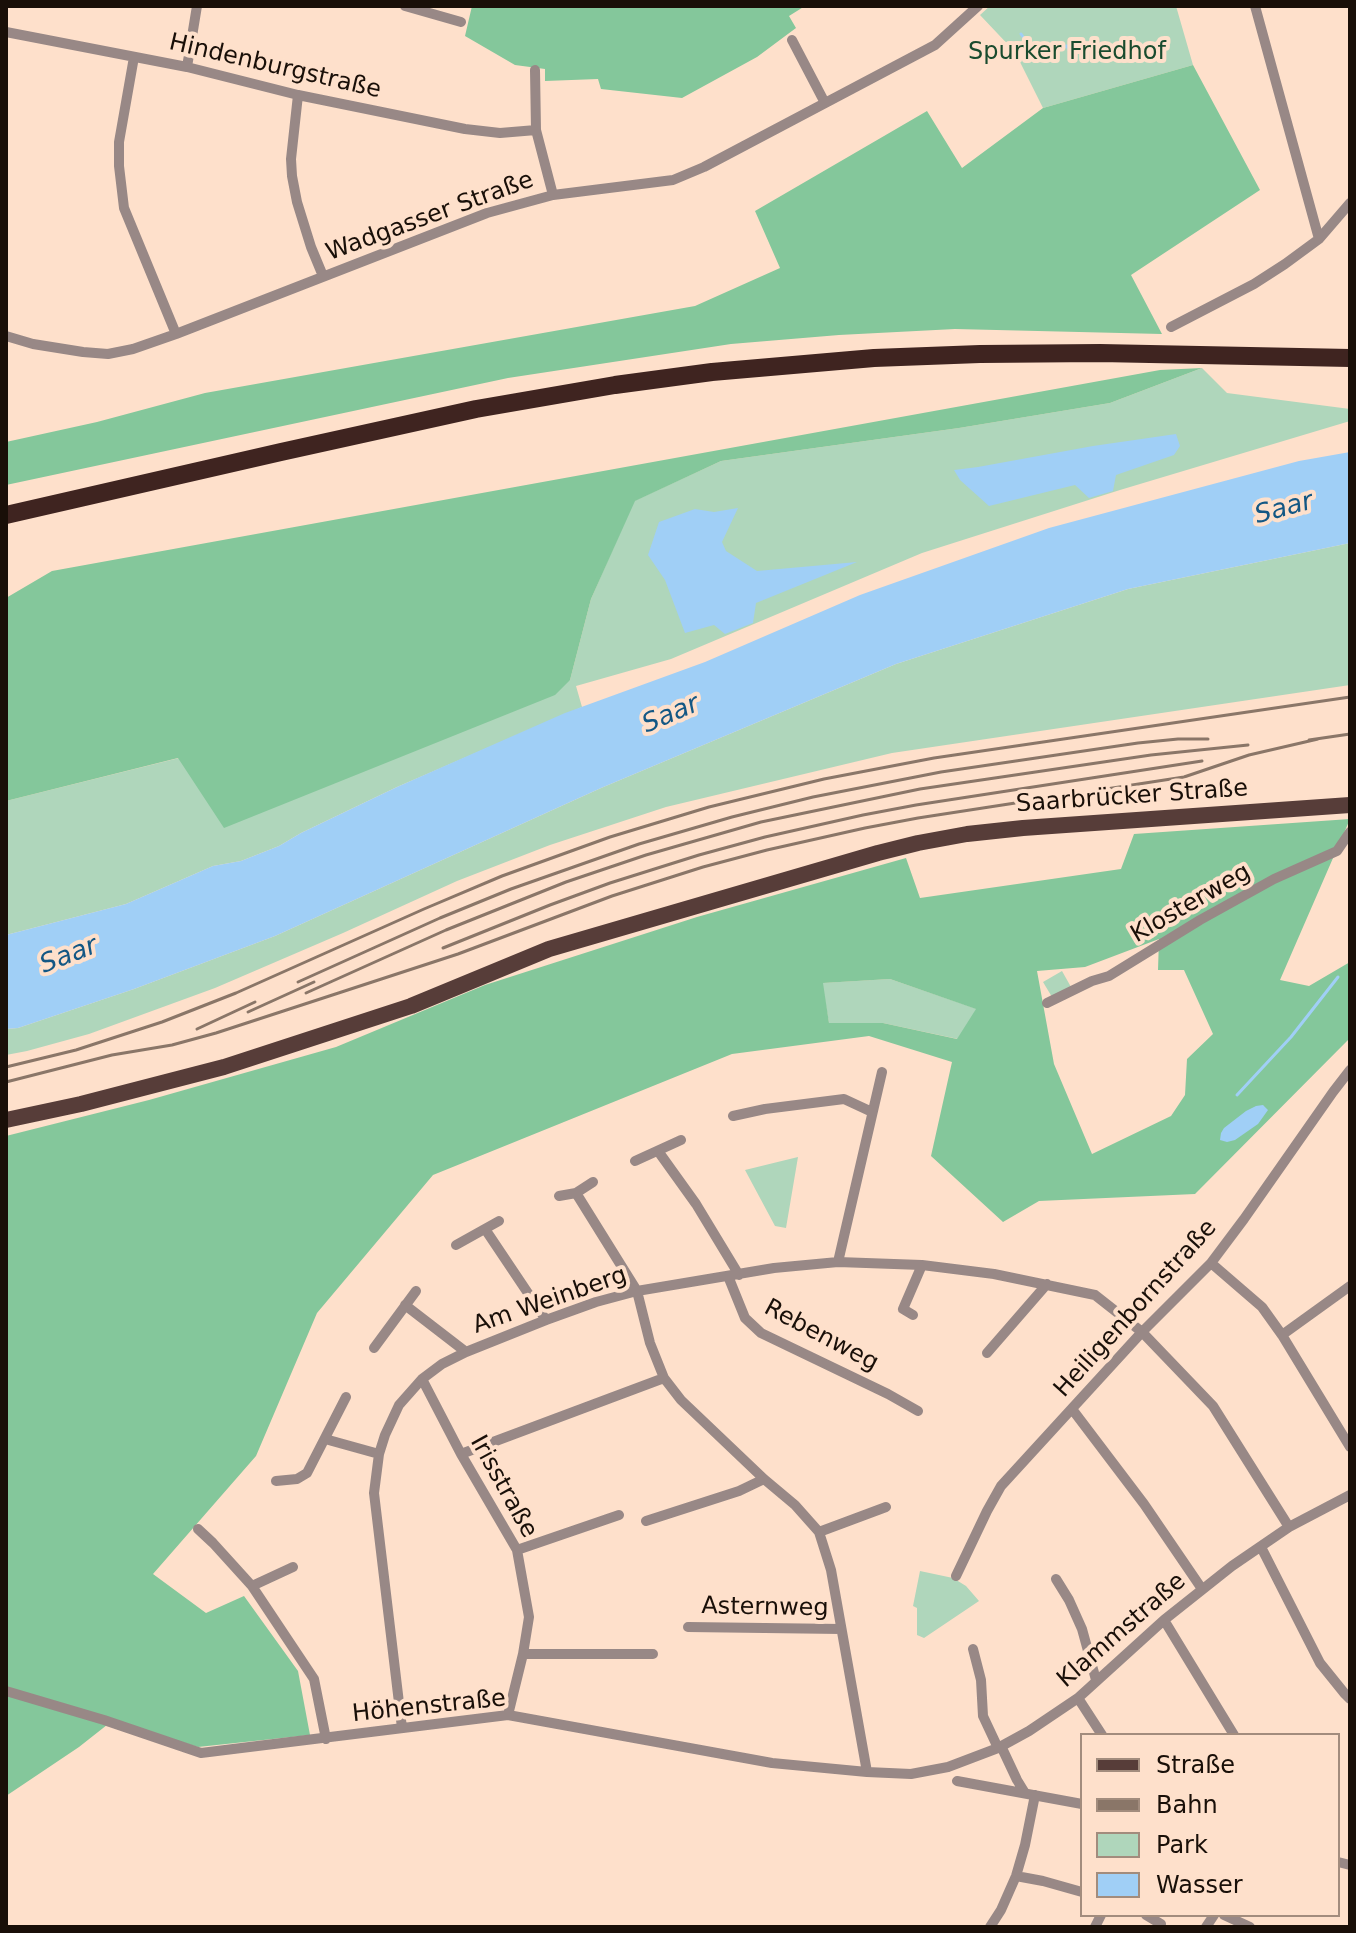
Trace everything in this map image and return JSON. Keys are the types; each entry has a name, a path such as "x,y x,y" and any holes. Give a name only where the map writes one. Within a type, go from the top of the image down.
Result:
{"highway":[{"path":"6,503 378,418 514,391 661,367 760,355 874,346 1313,351 1350,346"},
{"path":"6,515 476,409 615,385 712,372 874,358 1099,347"},
{"path":"1313,351 1350,358"}],"main road":[{"name":"Saarbrücker Straße","path":"6,1120 224,1067 411,1006 549,949 918,843 1023,828 1350,805"}],"street":[{"path":"187,67 197,6"},
{"path":"405,6 461,22"},
{"name":"Wadgasser Straße","path":"6,336 83,352 108,354 133,349 487,213 553,195 673,180 704,167 935,45 978,6"},
{"path":"1255,6 1319,239"},
{"name":"Hindenburgstraße","path":"6,32 187,67 298,95 465,129 500,133 536,130"},
{"path":"792,40 825,103"},
{"path":"134,57 119,142 124,208 176,334"},
{"path":"535,70 536,130 553,195"},
{"path":"298,95 292,176 297,202 323,276"},
{"path":"1171,327 1254,284 1285,264 1319,239 1350,203"},
{"name":"Klosterweg","path":"1047,1003 1109,976 1274,879 1337,851 1350,832"},
{"name":"Heiligenbornstraße","path":"956,1576 1001,1486 1142,1332 1211,1263 1350,1070"},
{"path":"838,1262 882,1072"},
{"path":"733,1116 844,1099 872,1112"},
{"path":"635,1161 681,1140"},
{"name":"Rebenweg","path":"658,1151 696,1204 734,1276 745,1318 761,1333 918,1411"},
{"path":"559,1196 576,1193 593,1182"},
{"path":"576,1193 637,1291 650,1343 664,1378 681,1400 795,1505 819,1532 831,1570 867,1772"},
{"path":"456,1245 499,1221"},
{"path":"485,1229 546,1320"},
{"name":"Am Weinberg","path":"402,1728 374,1493 379,1454 399,1405 422,1379 466,1352 596,1302 637,1291 774,1268 838,1262 922,1265 994,1274 1095,1295 1142,1332 1213,1406 1289,1527"},
{"path":"1211,1263 1262,1307 1350,1447"},
{"path":"913,1315 903,1309 922,1265"},
{"path":"987,1353 1047,1284"},
{"path":"1282,1335 1350,1286"},
{"path":"374,1348 416,1291"},
{"path":"405,1305 466,1352"},
{"path":"461,1454 664,1378"},
{"name":"Irisstraße","path":"422,1379 517,1550 529,1617 508,1715"},
{"path":"276,1481 297,1479 307,1473 346,1397"},
{"path":"1072,1409 1144,1504 1202,1589"},
{"path":"325,1439 379,1454"},
{"path":"646,1521 739,1491 764,1479"},
{"name":"Klammstraße","path":"911,1774 948,1767 999,1747 1029,1731 1078,1698 1202,1589 1289,1527 1350,1495"},
{"path":"819,1532 886,1507"},
{"path":"517,1550 619,1515"},
{"path":"198,1529 252,1586 314,1679 326,1739"},
{"path":"1261,1547 1320,1663 1350,1699"},
{"path":"252,1586 293,1567"},
{"path":"1056,1579 1082,1629 1096,1680"},
{"path":"1164,1620 1233,1733"},
{"name":"Asternweg","path":"688,1627 841,1629"},
{"path":"973,1649 981,1680 983,1716 1030,1794 1025,1845 1016,1876 990,1927"},
{"path":"523,1654 653,1654"},
{"name":"Höhenstraße","path":"6,1691 201,1753 508,1715 772,1763 911,1774"},
{"path":"1078,1698 1101,1733"},
{"path":"957,1781 1080,1804"},
{"path":"1016,1876 1080,1891"},
{"path":"1149,1917 1161,1924"},
{"path":"1228,1917 1250,1927"}],"green space":[{"path":"472,6 805,6 789,16 796,28 757,57 682,98 601,89 598,79 545,81 545,69 515,65 465,36"},
{"name":"Spurker Friedhof","path":"990,6 1176,6 1193,65 1043,108 1015,52 980,15"},
{"path":"1193,65 1260,190 1131,275 1162,334 955,329 731,344 508,378 6,485 6,442 205,393 695,306 780,268 755,211 927,111 962,168 1043,108"},
{"path":"1202,368 1227,393 1350,409 1350,421 922,553 671,659 576,686 582,707 397,787 279,846 241,861 213,866 126,904 6,935 6,801 179,758 570,680 591,599 634,501 721,461 959,428 1110,403"},
{"path":"1202,368 1110,403 959,428 721,461 635,501 591,599 570,680 555,695 224,828 178,758 6,801 6,598 52,571 1160,370"},
{"path":"1350,543 1350,685 892,753 666,807 550,845 457,881 215,988 89,1034 6,1055 6,1029 18,1028 134,989 275,936 601,788 896,664 1128,589"},
{"path":"1350,819 1280,980 1309,986 1350,962 1350,1038 1195,1194 1039,1201 1003,1222 931,1156 952,1062 869,1036 732,1054 433,1175 317,1313 256,1456 153,1574 206,1613 244,1596 298,1671 310,1735 198,1747 112,1721 6,1796 6,1136 149,1100 336,1047 485,985 697,917 906,858 920,898 1121,869 1134,834","holes":["1159,939 1158,970 1184,970 1213,1034 1187,1059 1185,1095 1171,1116 1092,1154 1054,1064 1037,971 1085,967","890,979 976,1009 957,1039 883,1023 829,1023 823,983"]},
{"path":"1062,971 1071,987 1052,997 1043,982"},
{"path":"890,979 977,1009 958,1039 883,1023 829,1023 822,983"},
{"path":"798,1157 786,1228 775,1226 745,1170"},
{"path":"920,1571 953,1578 966,1586 979,1601 924,1638 917,1635 917,1608 913,1606"}],"water":[{"path":"1176,434 1180,446 1174,455 1116,475 1113,491 1089,498 1075,485 989,506 960,480 954,470 1093,446"},
{"name":"Saar","path":"1350,452 1350,543 1128,589 896,664 601,788 275,936 134,989 18,1028 6,1029 6,935 126,904 213,866 241,861 279,846 397,787 565,713 705,662 860,595 1049,528 1299,461"},
{"path":"738,508 722,542 726,551 757,571 857,562 756,603 753,623 725,634 714,625 685,633 665,580 648,555 659,522 695,509 714,512"},
{"path":"1263,1105 1268,1110 1258,1124 1235,1140 1220,1140 1224,1128 1246,1111"}],"waterway":[{"path":"1021,34 1037,51 1067,46 1069,50"},
{"path":"1237,1095 1291,1037 1338,977"}],"railway":[{"path":"6,1067 76,1050 162,1022 236,993 502,876 610,837 709,807 824,779 934,758 1350,697"},
{"path":"1309,740 1350,734"},
{"path":"298,982 511,889 639,844 732,817 813,797 941,772 1138,743 1208,739"},
{"path":"6,1082 216,1033 458,954 612,896 767,850 918,818 1184,777 1249,755 1318,739"},
{"path":"306,993 446,930 566,882 761,822 920,789 1151,755 1248,745"},
{"path":"443,948 610,883 765,837 916,805 1202,761"},
{"path":"248,1012 314,982"},
{"path":"197,1029 255,1002"}]}
